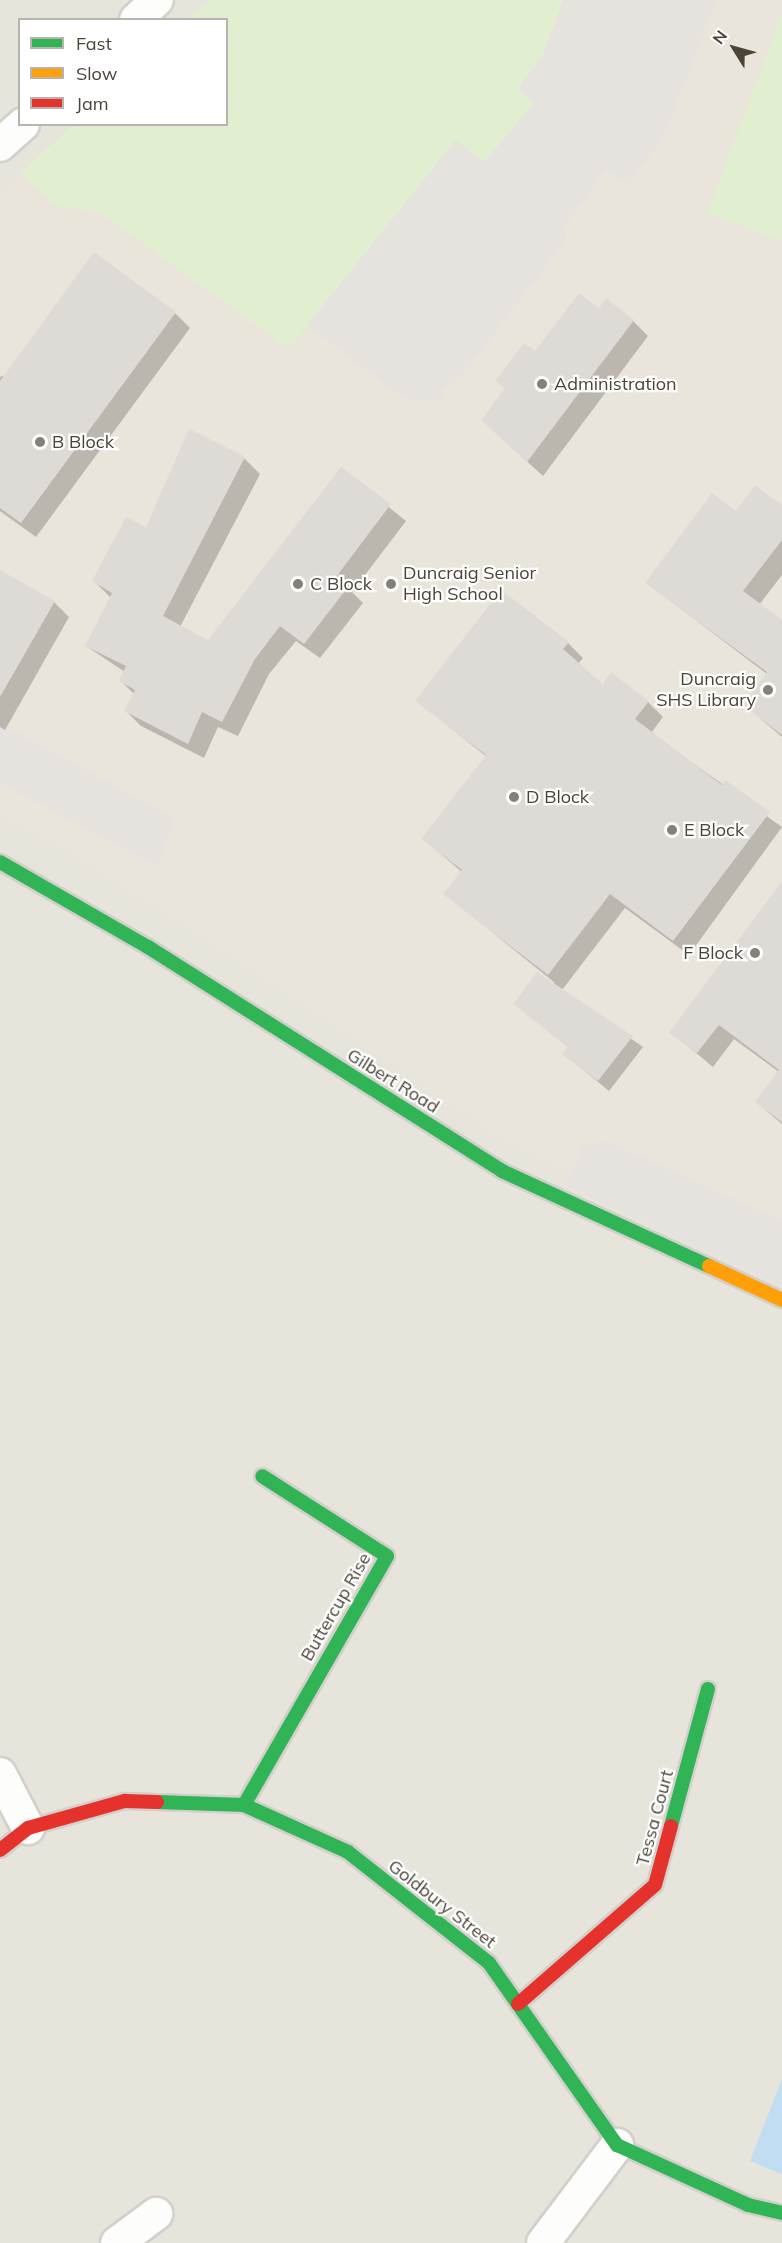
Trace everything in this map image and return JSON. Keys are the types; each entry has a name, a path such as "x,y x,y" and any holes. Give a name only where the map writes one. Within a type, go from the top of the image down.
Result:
{"street":[{"path":"138,18 158,0"},
{"path":"0,145 21,126"},
{"name":"Gilbert Road","path":"0,862 148,947 502,1171 782,1300"},
{"name":"Buttercup Rise","path":"244,1805 387,1556 262,1476"},
{"name":"Tessa Court","path":"518,2004 655,1885 708,1689"},
{"path":"0,1774 28,1828"},
{"name":"Goldbury Street","path":"0,1850 28,1828 125,1801 244,1805 348,1852 489,1963 617,2145"},
{"path":"543,2243 617,2145 748,2205 782,2213"},
{"path":"117,2243 156,2214"}],"shaded area":[{"path":"0,0 782,0 782,2243 0,2243"},
{"name":"Duncraig Senior High School","path":"563,0 782,0 782,1278 515,1148 219,948 55,844 0,818 0,193 20,173 57,206 101,213 289,349 456,140 518,88 543,55"},
{"path":"563,0 717,0 662,140 627,185 606,170 565,226 566,239 463,375 442,390 446,401 405,399 307,325 456,140 484,162 533,104 518,88 543,55"},
{"path":"0,723 176,819 157,866 0,783"},
{"path":"609,1142 782,1221 782,1286 567,1186 583,1144"}],"green space":[{"path":"210,0 563,0 543,55 518,88 534,103 484,162 456,140 289,349 101,213 57,206 20,173 72,126 228,126 228,18 189,18"},
{"path":"782,14 782,241 707,213"}],"water":[{"path":"782,2079 782,2174 750,2161"}],"building":[{"name":"B Block","path":"94,252 176,312 21,523 0,508 0,381"},
{"name":"Administration","path":"579,293 599,308 606,298 634,320 527,462 481,420 505,388 495,381 524,343 535,351"},
{"name":"C Block","path":"189,429 245,457 163,616 208,640 341,467 391,504 336,577 348,587 304,644 280,626 255,659 222,722 202,712 188,744 124,711 135,690 119,681 126,666 85,646 112,593 92,581 126,517 146,527"},
{"path":"755,485 782,505 782,540 743,591 782,620 782,735 743,705 767,672 645,583 712,493 736,511"},
{"path":"0,570 55,601 0,697"},
{"path":"501,590 569,642 563,649 603,684 611,672 649,701 635,719 722,785 725,780 770,812 673,941 610,894 548,975 443,894 462,870 421,839 486,755 415,701"},
{"name":"F Block","path":"782,881 782,1122 755,1102 779,1070 719,1025 697,1053 669,1033"},
{"path":"537,972 633,1036 598,1081 562,1054 568,1047 513,1004"}],"traffic: fast":[{"path":"0,862 148,947 502,1171 709,1266"},
{"path":"244,1805 387,1556 262,1476"},
{"path":"671,1826 708,1689"},
{"path":"157,1802 244,1805 348,1852 489,1963 617,2145 748,2205 782,2213"}],"traffic: slow":[{"path":"709,1266 782,1300"}],"traffic: jam":[{"path":"0,1850 28,1828 125,1801 157,1802"},
{"path":"518,2004 655,1885 671,1826"}],"place":[{"name":"Administration","path":"542,384"},
{"name":"B Block","path":"40,442"},
{"name":"C Block","path":"298,584"},
{"name":"Duncraig Senior High School","path":"391,584"},
{"name":"Duncraig SHS Library","path":"768,690"},
{"name":"D Block","path":"514,797"},
{"name":"E Block","path":"672,830"},
{"name":"F Block","path":"755,953"}]}
